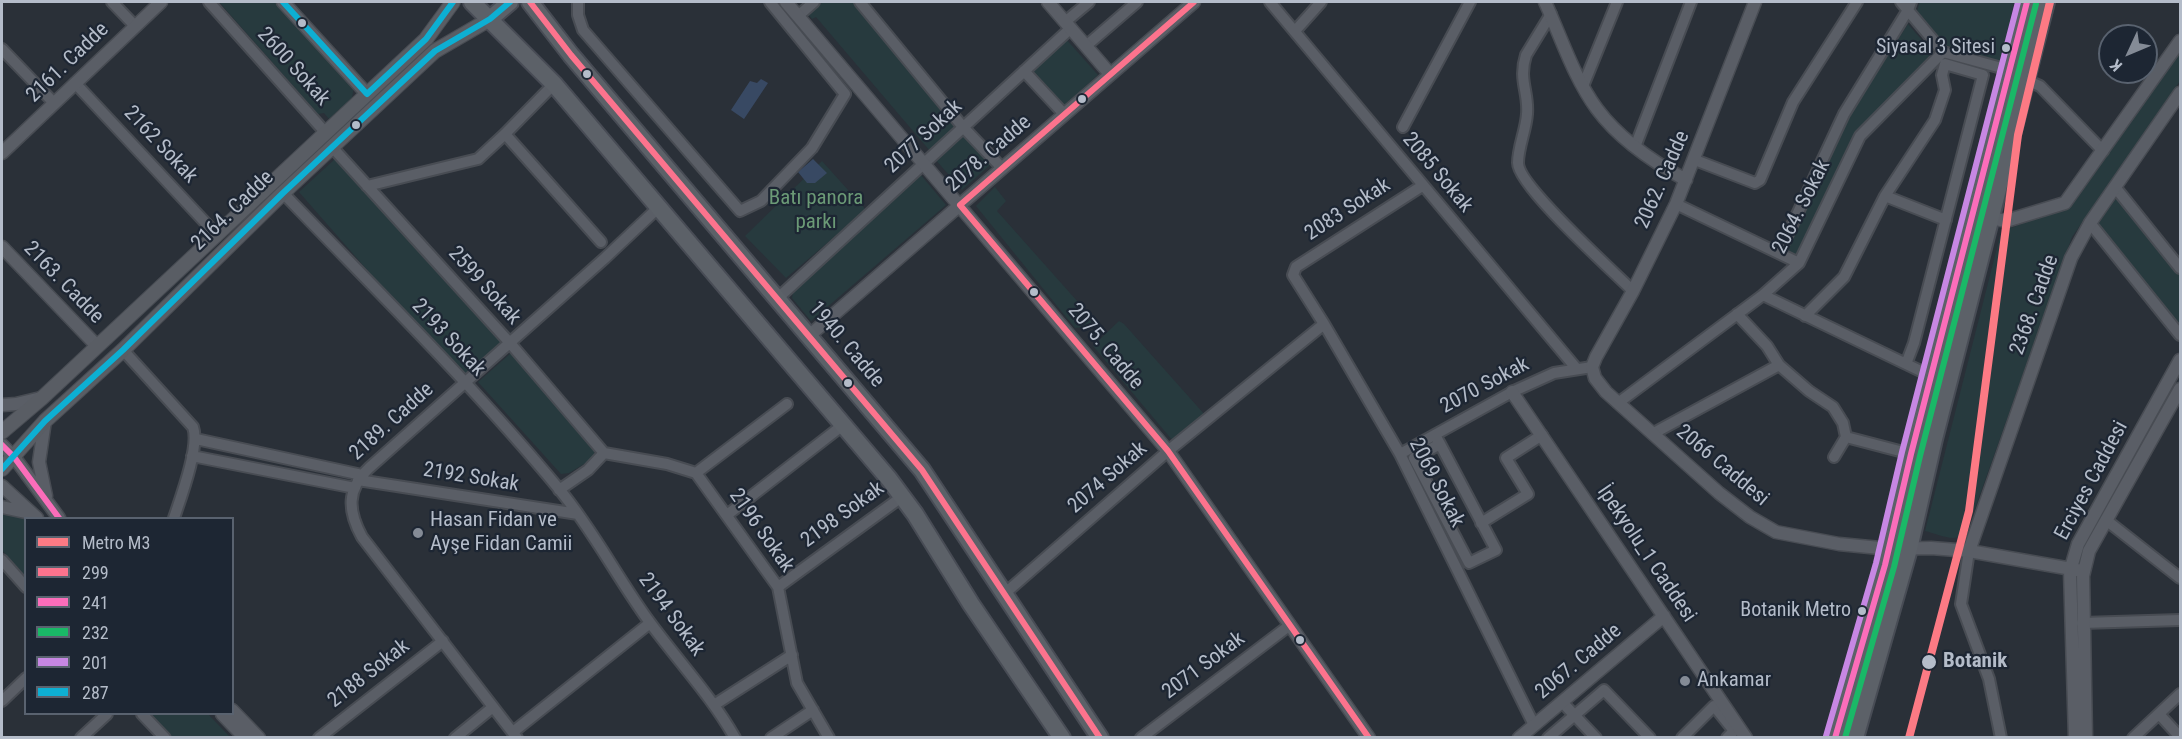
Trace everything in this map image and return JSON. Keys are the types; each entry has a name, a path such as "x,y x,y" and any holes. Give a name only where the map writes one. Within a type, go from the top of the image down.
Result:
{"main road":[{"name":"2164. Cadde","path":"2,432 42,398 426,39 453,2"},
{"path":"472,2 554,84 903,496 971,604 1062,738"},
{"name":"2164. Cadde","path":"2,470 45,421 123,350 283,193 435,51 490,19 510,2"},
{"name":"1940. Cadde","path":"530,2 571,55 922,470 1100,738"},
{"path":"1835,738 1890,549 1911,454 2027,2"},
{"path":"1855,738 1909,549 2046,2"}],"street":[{"path":"112,2 135,26"},
{"name":"2161. Cadde","path":"2,153 161,2"},
{"name":"2600 Sokak","path":"208,2 325,132"},
{"path":"283,2 367,94"},
{"path":"578,2 578,15 583,30 740,211 761,201 812,148 845,94 770,2"},
{"name":"2075. Cadde","path":"786,2 1168,451 1369,738"},
{"path":"798,16 814,2"},
{"path":"860,2 963,127 1002,168"},
{"path":"1048,2 1110,74"},
{"name":"2077 Sokak","path":"777,299 1024,71 1089,2"},
{"path":"1086,46 1137,2"},
{"name":"2078. Cadde","path":"809,336 1194,2"},
{"name":"2085 Sokak","path":"1270,2 1576,368"},
{"path":"1294,31 1321,2"},
{"path":"1403,127 1470,2"},
{"path":"1545,2 1583,86 1596,108 1610,125 1635,147 1657,164 1686,180"},
{"path":"1583,86 1617,2"},
{"path":"1635,147 1690,2"},
{"name":"2062. Cadde","path":"1592,367 1676,204 1755,2"},
{"path":"1695,160 1755,183 1760,180 1792,102 1857,2"},
{"path":"1779,253 1844,114 1907,4 1943,52 2009,70"},
{"path":"1551,14 1523,63 1522,81 1527,114 1517,165 1524,180 1544,203 1633,291"},
{"path":"1991,218 2006,221 2065,203 2181,41"},
{"path":"2,49 54,103"},
{"name":"2064. Sokak","path":"1618,403 1763,295 1799,263 1860,136 1943,52"},
{"path":"1805,316 1844,277 1884,196 1935,120 1945,90 1942,75 1945,64 1983,75 1914,343 1906,364"},
{"path":"1024,71 1064,114"},
{"path":"2026,80 2040,86 2103,151"},
{"name":"2162 Sokak","path":"75,83 216,234"},
{"path":"367,186 478,159 554,84"},
{"name":"2368. Cadde","path":"1969,551 2074,252 2090,223 2181,93"},
{"path":"505,134 601,242"},
{"name":"2599 Sokak","path":"332,147 510,343 604,453"},
{"name":"2083 Sokak","path":"1296,267 1422,186"},
{"path":"2115,187 2181,268"},
{"name":"2193 Sokak","path":"283,193 464,383 578,514"},
{"path":"1884,196 1946,220"},
{"path":"1676,204 1799,263"},
{"name":"2189. Cadde","path":"515,735 362,537 353,520 351,506 358,481 659,207"},
{"path":"2090,223 2181,335"},
{"name":"2163. Cadde","path":"2,247 97,346"},
{"name":"2069 Sokak","path":"1296,267 1293,275 1400,454 1534,725"},
{"path":"1763,295 1931,376"},
{"path":"1737,314 1767,346 1779,365 1809,392 1833,407 1843,423 1846,437 1834,457"},
{"name":"2074 Sokak","path":"1004,595 1168,451 1324,324"},
{"path":"123,350 193,427 196,439 175,517"},
{"name":"Erciyes Caddesi","path":"2075,738 2070,568 2078,544 2181,360"},
{"path":"1654,433 1779,365"},
{"name":"2070 Sokak","path":"1400,454 1437,440 1512,392 1554,373 1592,367"},
{"name":"2066 Caddesi","path":"1592,367 1601,387 1618,403 1719,493 1750,517 1776,532 1890,549 1931,548 1969,551 2083,571"},
{"name":"Erciyes Caddesi","path":"2086,738 2082,623 2083,571 2089,551 2181,388"},
{"name":"İpekyolu_1 Caddesi","path":"1512,392 1746,738"},
{"path":"2,405 42,398"},
{"path":"559,490 588,470 604,453 666,464 696,473 787,404"},
{"path":"45,421 39,462 41,477 51,508"},
{"path":"727,515 843,424"},
{"path":"1481,523 1528,494 1506,458 1542,435"},
{"path":"1846,437 1911,454"},
{"name":"2192 Sokak","path":"196,439 358,481"},
{"path":"1437,440 1496,550 1469,563 1414,458 1437,440"},
{"path":"2,445 14,457 58,517"},
{"name":"2192 Sokak","path":"192,456 578,514"},
{"name":"2196 Sokak","path":"696,473 778,587 797,683 829,738"},
{"path":"2,486 34,516"},
{"name":"2198 Sokak","path":"778,587 903,496"},
{"path":"2,507 34,516"},
{"name":"2194 Sokak","path":"578,514 650,623 714,705 735,738"},
{"path":"2106,520 2181,578"},
{"path":"1969,551 1961,604 1989,679 2001,738"},
{"path":"2,560 24,585"},
{"name":"2067. Cadde","path":"1519,738 1664,616"},
{"path":"2082,623 2181,620"},
{"path":"515,735 650,623"},
{"name":"2071 Sokak","path":"1141,738 1290,625"},
{"name":"2188 Sokak","path":"319,738 443,641"},
{"path":"714,705 792,655"},
{"path":"2,701 24,680"},
{"path":"1548,738 1604,690 1650,738"},
{"path":"2133,738 2181,694"},
{"path":"1562,702 1596,738"},
{"path":"1682,738 1714,706 1734,731 1727,738"},
{"path":"455,738 493,707"},
{"path":"771,738 813,710"},
{"path":"234,712 259,738"},
{"path":"2159,714 2181,737"},
{"path":"81,738 106,715"},
{"path":"143,715 165,738"},
{"path":"223,715 245,738"}],"green space":[{"path":"219,2 276,2 354,86 352,98 329,119 324,113 318,114"},
{"path":"823,2 854,2 957,126 930,151 816,17 812,19 808,14"},
{"path":"1920,2 2014,2 2001,62 1945,45 1917,11"},
{"path":"1908,24 1933,53 1855,134 1798,256 1786,250 1848,116"},
{"path":"1066,39 1098,75 1063,107 1031,70"},
{"path":"2180,53 2180,81 2072,237 1967,531 1953,538 1925,531 2000,236 2008,229 2072,205"},
{"path":"963,134 990,165 962,190 935,159"},
{"path":"335,159 503,343 464,377 458,374 299,192"},
{"name":"Batı panora parkı","path":"822,161 866,210 786,278 745,236"},
{"path":"920,174 946,205 811,321 792,298 793,292"},
{"path":"995,187 1006,201 997,211 1094,320 1086,327 1075,328 976,206"},
{"path":"2117,199 2180,275 2180,325 2098,225 2113,200"},
{"path":"1119,321 1205,415 1173,441 1093,346"},
{"path":"511,353 594,451 594,458 569,473 561,474 478,382"},
{"path":"2,512 24,519 24,575 2,550"},
{"path":"151,715 209,715 230,737 171,737"}],"water":[{"path":"761,79 768,83 744,119 731,110 750,81 757,83"},
{"path":"813,159 827,173 815,183 807,183 798,172"}],"metro line":[{"name":"M3","path":"1909,738 1969,511 2018,135 2050,2"}],"transit line":[{"name":"287","path":"283,2 367,94 426,39 453,2"},
{"name":"287","path":"2,469 45,421 123,350 283,193 435,51 490,19 510,2"},
{"name":"299","path":"530,2 571,55 922,470 1100,738"},
{"name":"299","path":"1194,2 960,205 1168,451 1369,738"},
{"name":"201","path":"1826,736 1876,563 1902,452 2018,2"},
{"name":"241","path":"1835,738 1885,565 1911,454 2027,2"},
{"name":"232","path":"1845,738 1894,567 1920,456 2036,4"},
{"name":"241","path":"2,445 14,457 58,517"}],"place":[{"name":"Siyasal 3 Sitesi","path":"2006,48"},
{"name":"Hasan Fidan ve Ayşe Fidan Camii","path":"418,533"},
{"name":"Botanik Metro","path":"1862,611"},
{"name":"Botanik","path":"1929,662"},
{"name":"Ankamar","path":"1685,681"}]}
